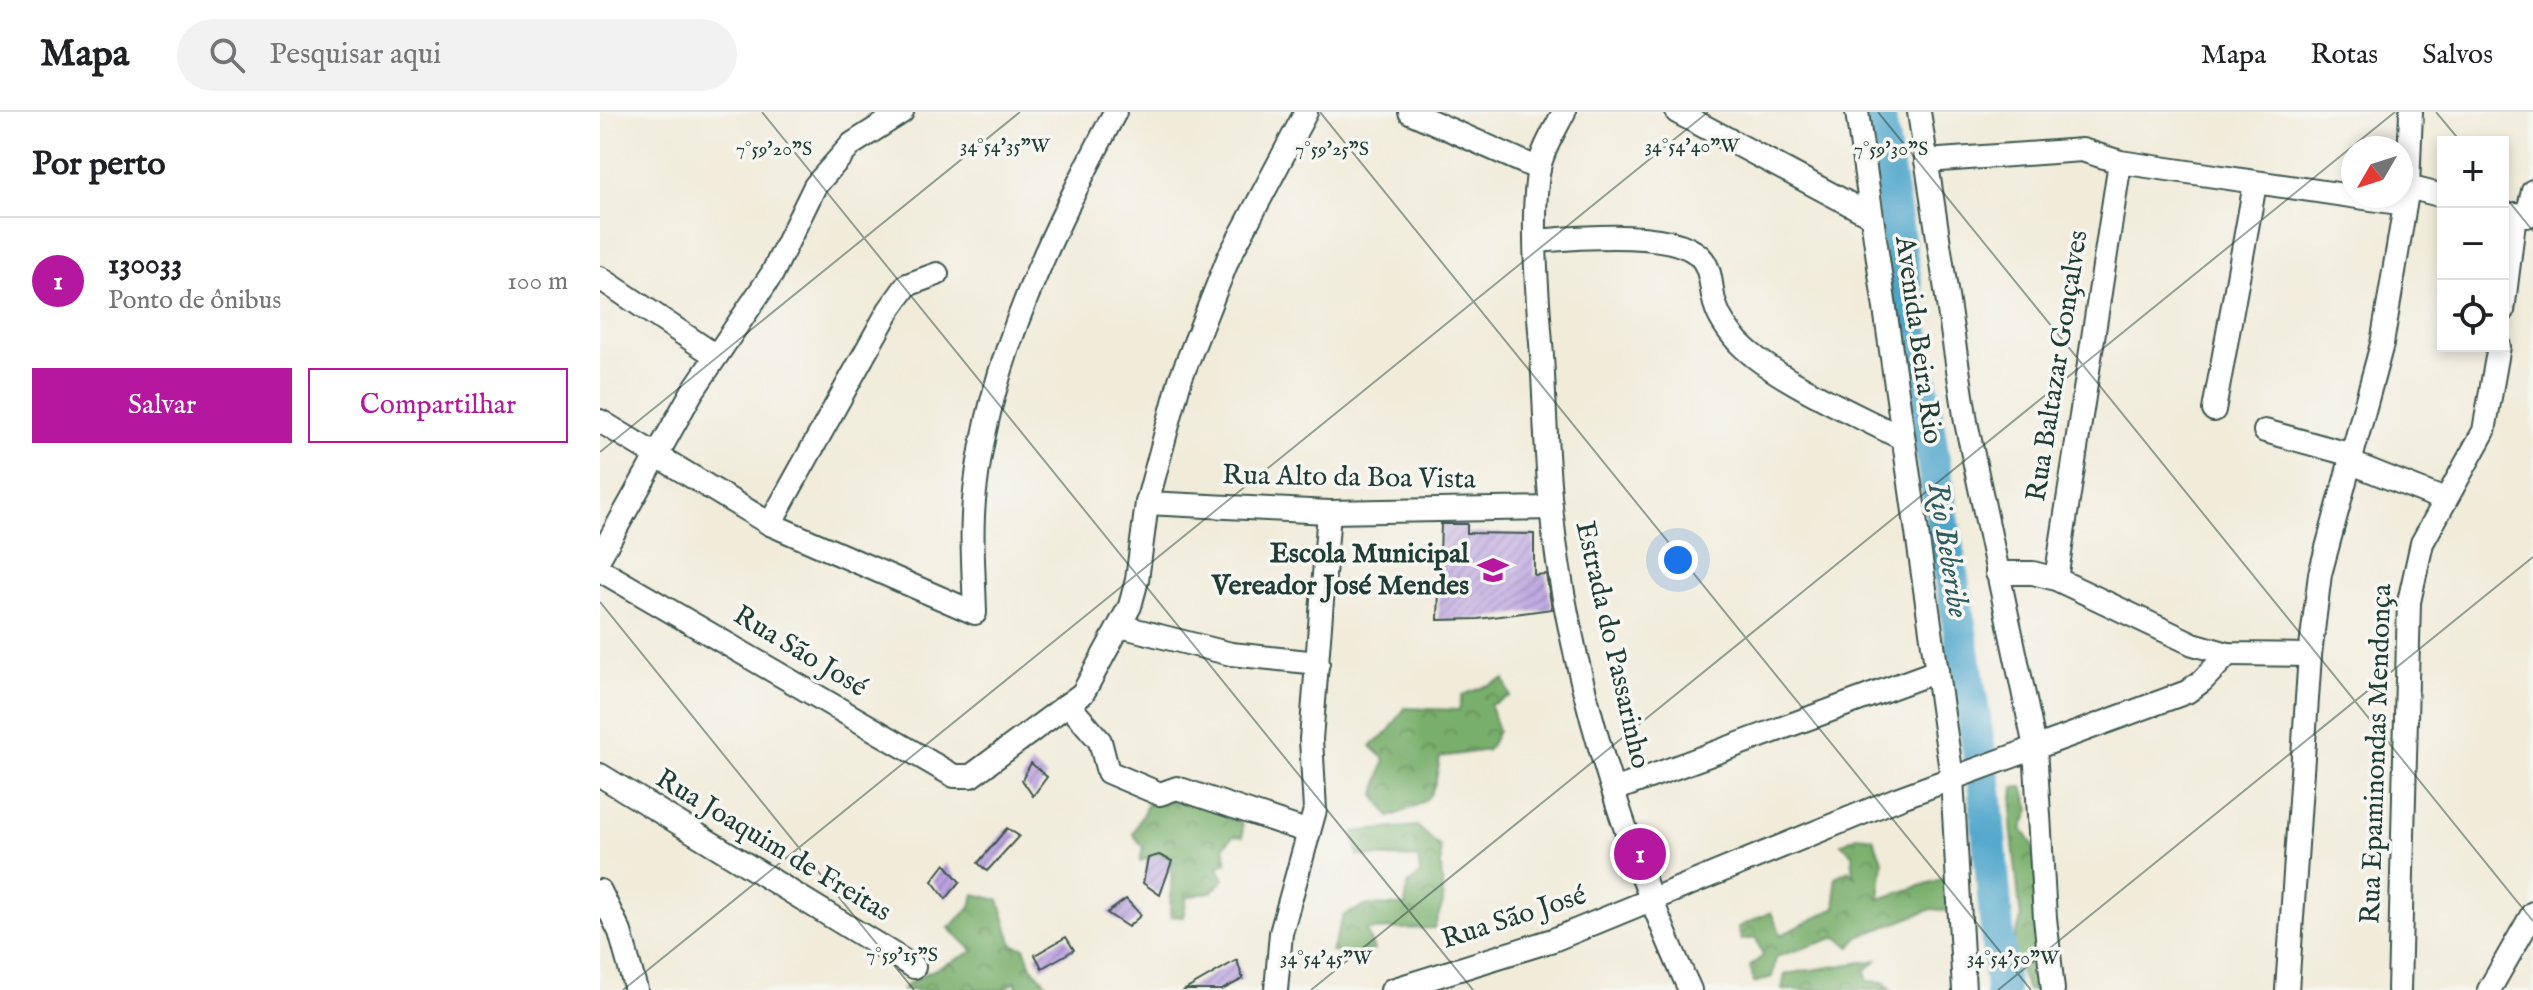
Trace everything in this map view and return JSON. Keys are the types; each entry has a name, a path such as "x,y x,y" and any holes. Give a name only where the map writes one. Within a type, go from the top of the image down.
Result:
{"street":[{"path":"600,557 716,356 772,274 815,186 852,144 902,112"},
{"path":"600,421 770,524 975,613 974,495 981,447 1003,366 1042,258 1115,112"},
{"path":"1306,112 1214,291 1169,412 1147,503 1137,580 1120,626 1090,684 1068,704 1100,741 1108,772 1160,794 1177,788 1309,832"},
{"path":"1410,112 1539,169"},
{"name":"Estrada do Passarinho","path":"1564,112 1539,169 1537,241 1551,508 1568,612 1614,790 1652,900 1690,990"},
{"path":"1677,112 1870,215"},
{"name":"Avenida Beira Rio","path":"1857,112 1937,671 1960,776 1964,990"},
{"path":"1919,112 1961,391 1997,573 2026,751 2053,990"},
{"path":"2410,136 2411,112"},
{"path":"1926,161 2082,150 2120,162 2255,184 2341,191"},
{"name":"Rua Baltazar Gonçalves","path":"2056,579 2120,162"},
{"path":"2214,410 2255,184"},
{"path":"2508,280 2520,215 2533,191"},
{"path":"2413,196 2437,196"},
{"path":"2287,990 2310,655 2320,574 2382,344 2404,208"},
{"path":"1537,241 1629,236 1671,243 1696,253 1709,273 1716,307 1747,349 1785,376 1903,439"},
{"path":"770,524 889,310 907,285 937,274"},
{"path":"600,278 716,356"},
{"name":"Rua Epaminondas Mendonça","path":"2399,990 2409,602 2422,543 2484,431 2498,352"},
{"path":"2265,431 2350,459 2445,500"},
{"name":"Rua Alto da Boa Vista","path":"1147,503 1329,512 1551,508"},
{"path":"1276,990 1281,933 1317,793 1311,739 1329,512"},
{"name":"Rua São José","path":"600,570 954,776 971,776 1068,704"},
{"path":"1997,573 2033,573 2056,579 2193,644 2228,654 2310,655"},
{"path":"1120,626 1231,654 1318,663"},
{"name":"Rua São José","path":"1392,990 1553,940 1960,776 2187,692 2228,654"},
{"path":"1614,790 1937,671"},
{"name":"Rua Joaquim de Freitas","path":"600,775 914,967"},
{"path":"600,891 610,936 636,990"},
{"path":"2489,990 2506,954 2533,916"}],"green space":[{"path":"1504,679 1510,696 1490,705 1498,731 1488,750 1440,757 1435,783 1428,798 1390,817 1375,795 1385,759 1371,746 1388,732 1405,708 1459,710 1462,695"},
{"path":"2014,787 2023,787 2030,810 2022,829 2034,846 2048,990 2027,990 2012,948 2021,919 2011,825"},
{"path":"1178,795 1242,823 1243,837 1233,836 1224,846 1227,863 1217,867 1224,879 1212,892 1187,897 1183,917 1170,916 1172,861 1159,855 1140,861 1143,847 1133,834 1150,799"},
{"path":"1417,826 1440,847 1443,903 1434,928 1366,930 1374,950 1345,955 1331,951 1344,915 1368,905 1405,906 1408,884 1420,875 1418,858 1358,856 1354,832"},
{"path":"1857,836 1873,838 1883,862 1879,899 1951,876 1950,911 1932,909 1858,937 1851,947 1837,937 1776,957 1772,977 1754,983 1750,966 1763,956 1756,938 1741,940 1738,927 1771,912 1781,935 1836,908 1835,877 1849,870 1854,876 1852,854 1841,844"},
{"path":"974,894 999,900 1013,945 1024,947 1031,966 1052,990 1017,990 1016,981 1004,990 902,990 924,974 973,951 949,928 971,907"},
{"path":"1877,960 1865,971 1868,981 1884,982 1891,990 1782,990 1785,974"}],"building":[{"name":"Escola Municipal Vereador José Mendes","path":"1441,524 1467,524 1467,533 1534,534 1534,575 1546,574 1552,609 1478,619 1438,620"},
{"path":"1031,763 1047,777 1033,796 1022,780"},
{"path":"1007,828 1019,836 987,871 978,863"},
{"path":"1159,855 1172,861 1160,895 1143,883 1148,858"},
{"path":"945,864 960,882 946,899 932,881"},
{"path":"1126,899 1141,915 1128,927 1107,913"},
{"path":"1066,937 1074,950 1042,968 1035,955"},
{"path":"1237,960 1243,979 1222,990 1185,990"}],"waterway":[{"name":"Rio Beberibe","path":"1878,112 1985,789 2002,990"}],"place":[{"name":"Escola Municipal Vereador José Mendes","path":"1493,570"},
{"name":"130033","path":"1640,854"}]}
